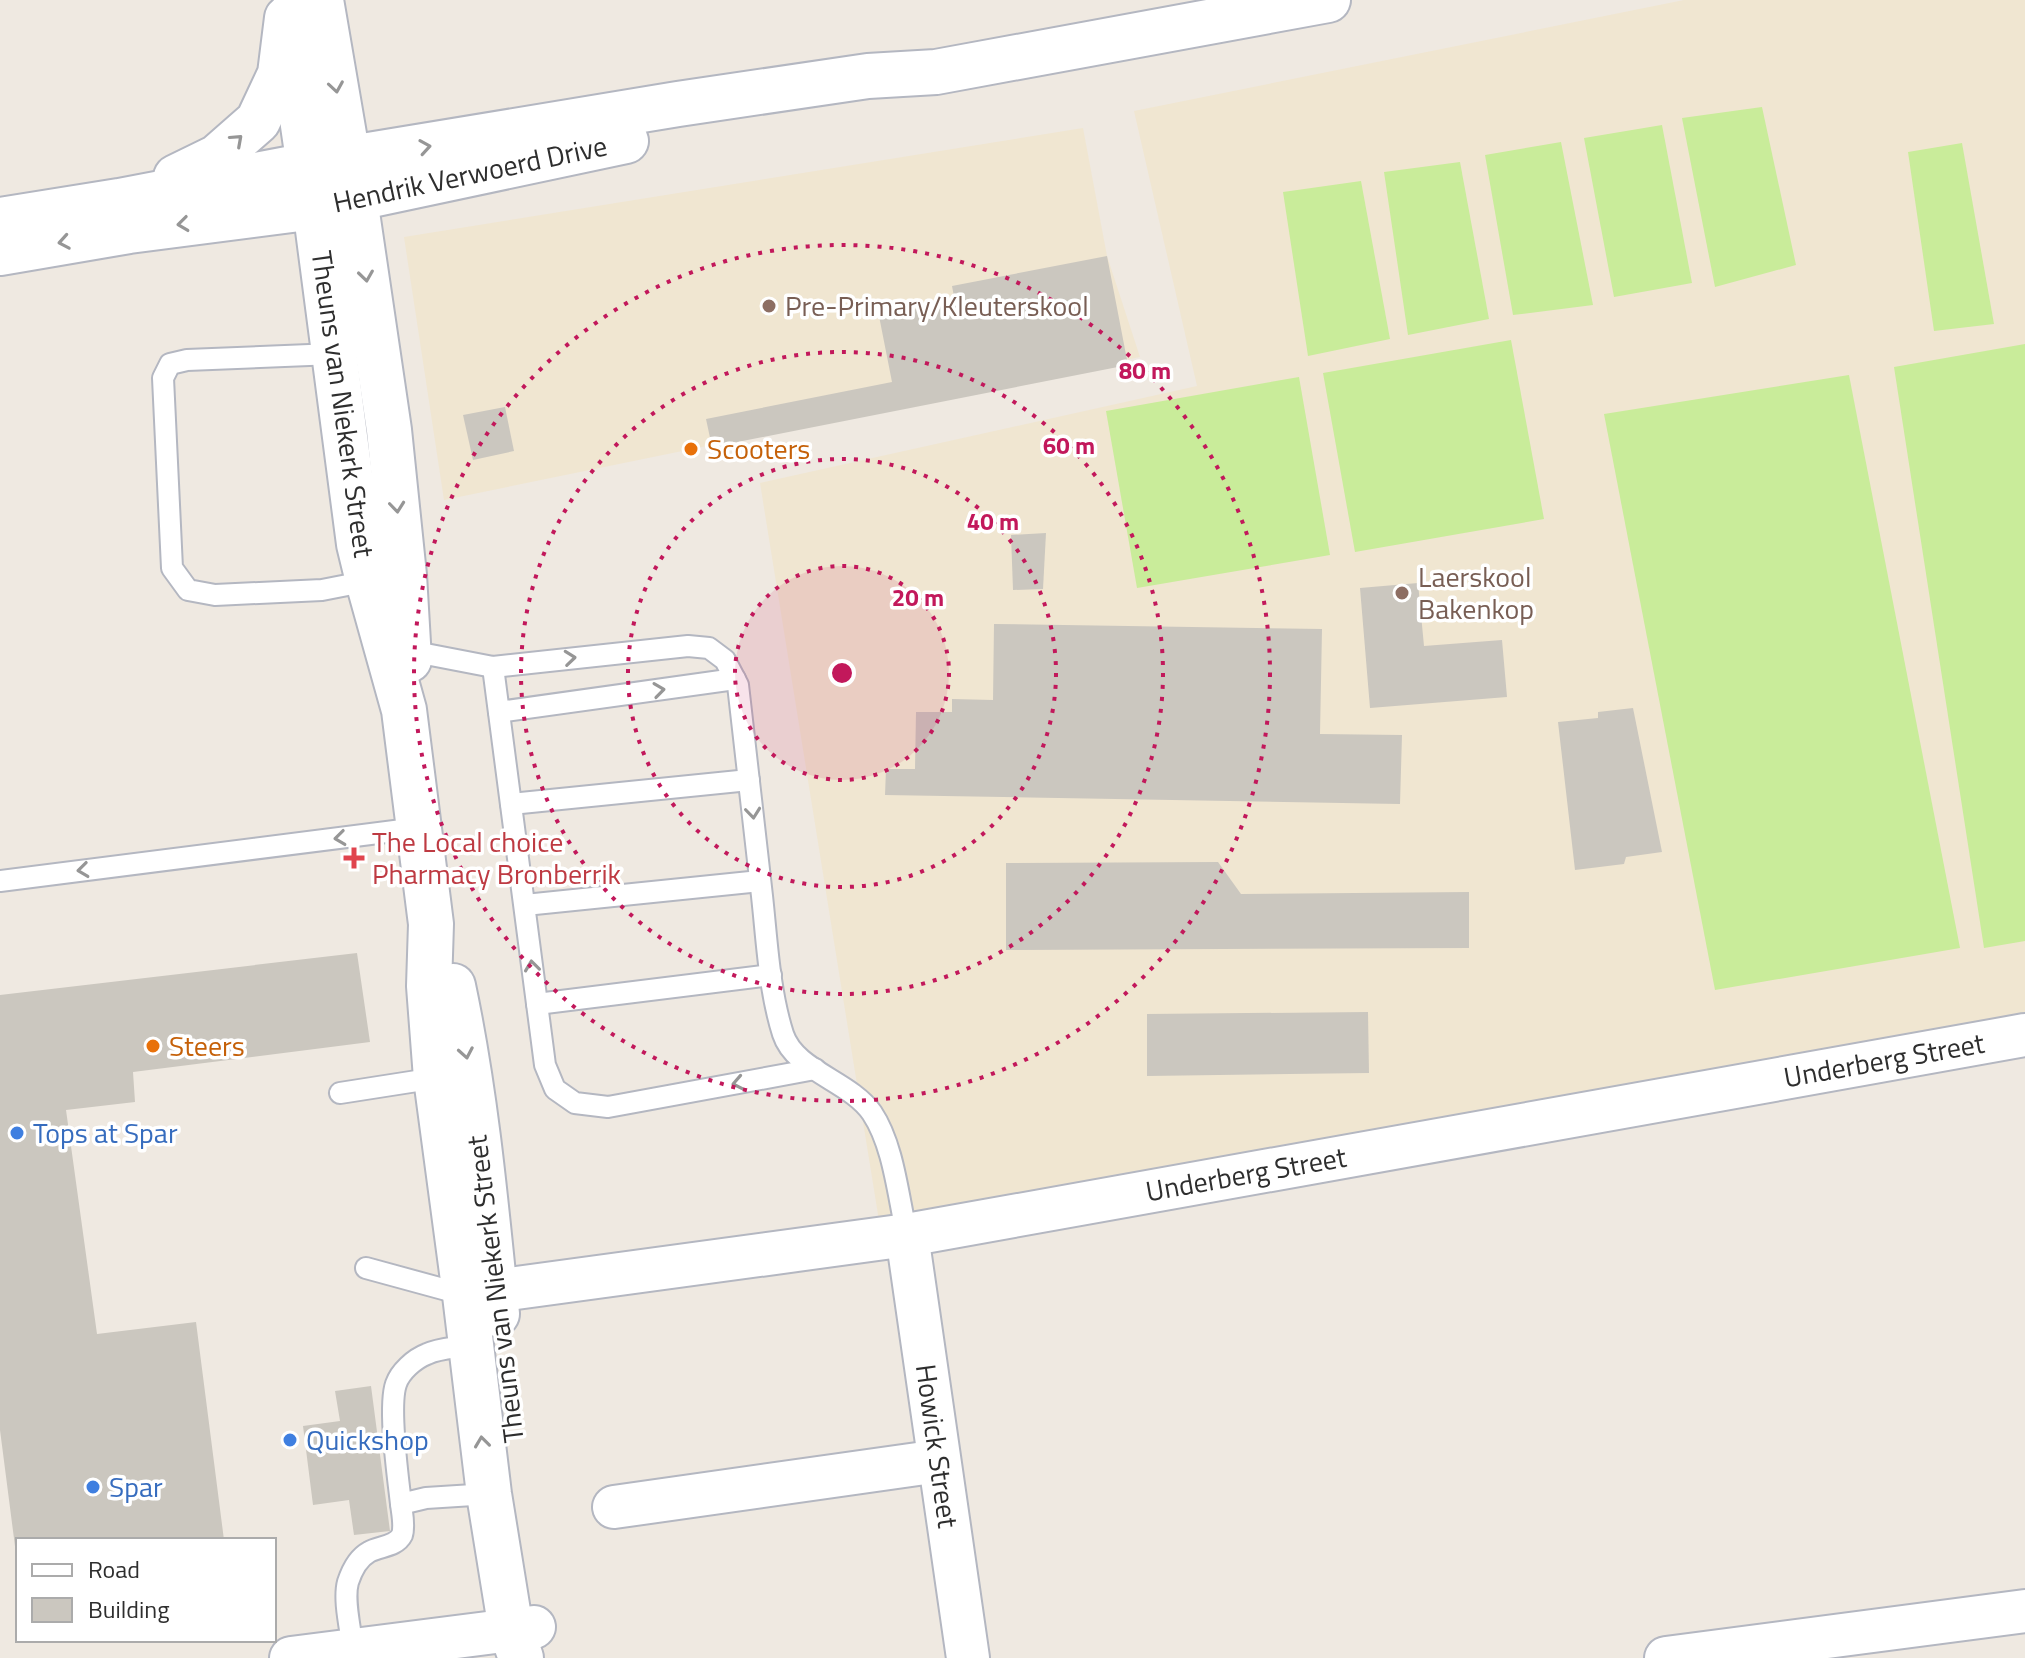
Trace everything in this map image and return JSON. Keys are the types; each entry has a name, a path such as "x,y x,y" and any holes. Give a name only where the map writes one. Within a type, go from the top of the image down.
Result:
{"street":[{"name":"Hendrik Verwoerd Drive","path":"0,220 119,201 331,183 679,129 857,97 936,72 1328,0"},
{"name":"Theuns van Niekerk Street","path":"297,6 331,183 389,430 410,651 404,710"},
{"path":"119,201 217,157 258,121 280,74 297,6"},
{"name":"Hendrik Verwoerd Drive","path":"0,253 129,231 331,183"},
{"name":"Theuns van Niekerk Street","path":"331,183 334,354 359,544 404,710 431,924 429,986 436,1078 480,1293 470,1345 489,1494 523,1643"},
{"name":"Theuns van Niekerk Street","path":"431,924 454,987 468,1065 480,1293 523,1643"},
{"name":"Underberg Street","path":"480,1293 907,1235 2022,1026"},
{"name":"Howick Street","path":"907,1235 968,1658"},
{"path":"614,1507 939,1461"},
{"path":"1666,1658 2025,1611"},
{"path":"291,1658 353,1650 523,1643"}],"lane":[{"path":"334,354 187,360 170,364 163,378 172,568 188,590 215,595 322,590 368,581"},
{"path":"410,651 493,667 688,646 709,648 725,660 738,685 771,975 783,1036 793,1052 843,1086 871,1112 886,1142 907,1235"},
{"path":"493,667 545,1065 555,1089 575,1103 608,1107 815,1069"},
{"path":"499,712 735,679"},
{"path":"511,804 749,780"},
{"path":"0,881 418,828"},
{"path":"525,905 760,881"},
{"path":"537,1004 771,975"},
{"path":"340,1093 436,1078"},
{"path":"366,1268 480,1293"},
{"path":"353,1650 348,1584 359,1560 370,1551 395,1542 403,1532 393,1410 394,1387 412,1363 428,1353 470,1345"},
{"path":"401,1504 426,1498 489,1494"}],"shaded area":[{"name":"Laerskool Bakenkop","path":"1684,0 2025,0 2025,1016 881,1233 760,483 1197,386 1134,111"},
{"name":"Pre-Primary/Kleuterskool","path":"1083,128 1107,256 1140,357 444,500 404,237"}],"green space":[{"path":"1762,107 1796,265 1715,287 1682,118"},
{"path":"1662,125 1692,283 1614,297 1584,138"},
{"path":"1561,142 1593,305 1513,315 1485,155"},
{"path":"1962,143 1994,324 1934,331 1908,152"},
{"path":"1460,162 1489,319 1408,335 1384,172"},
{"path":"1361,181 1390,339 1308,356 1283,192"},
{"path":"1511,340 1544,519 1355,552 1323,373"},
{"path":"2025,344 2025,941 1984,948 1894,367"},
{"path":"1849,375 1960,948 1715,990 1604,414"},
{"path":"1299,377 1330,555 1137,588 1106,411"}],"building":[{"path":"1107,256 1128,365 712,447 706,419 892,382 879,316 955,302 952,286"},
{"path":"505,407 514,451 473,460 463,415"},
{"path":"1046,533 1043,589 1013,590 1011,535"},
{"path":"1418,583 1424,646 1502,640 1507,697 1370,708 1360,588"},
{"path":"994,624 1322,629 1320,734 1402,735 1400,804 885,795 886,769 915,769 916,712 952,712 952,699 993,700"},
{"path":"1633,708 1662,852 1626,857 1624,864 1575,870 1558,722 1598,718 1598,712"},
{"path":"1218,862 1241,894 1469,892 1469,948 1006,950 1006,863"},
{"path":"357,953 370,1042 133,1072 135,1102 66,1110 97,1334 196,1322 224,1538 16,1538 16,1554 0,1430 0,995"},
{"path":"1368,1012 1369,1073 1147,1076 1147,1014"},
{"path":"371,1386 390,1531 354,1535 349,1500 313,1505 303,1426 340,1421 335,1391"}],"place":[{"name":"Pre-Primary/Kleuterskool","path":"769,306"},
{"name":"Scooters","path":"691,449"},
{"name":"Laerskool Bakenkop","path":"1402,593"},
{"name":"The Local choice Pharmacy Bronberrik","path":"354,858"},
{"name":"Steers","path":"153,1046"},
{"name":"Tops at Spar","path":"17,1133"},
{"name":"Quickshop","path":"290,1440"},
{"name":"Spar","path":"93,1487"}]}
